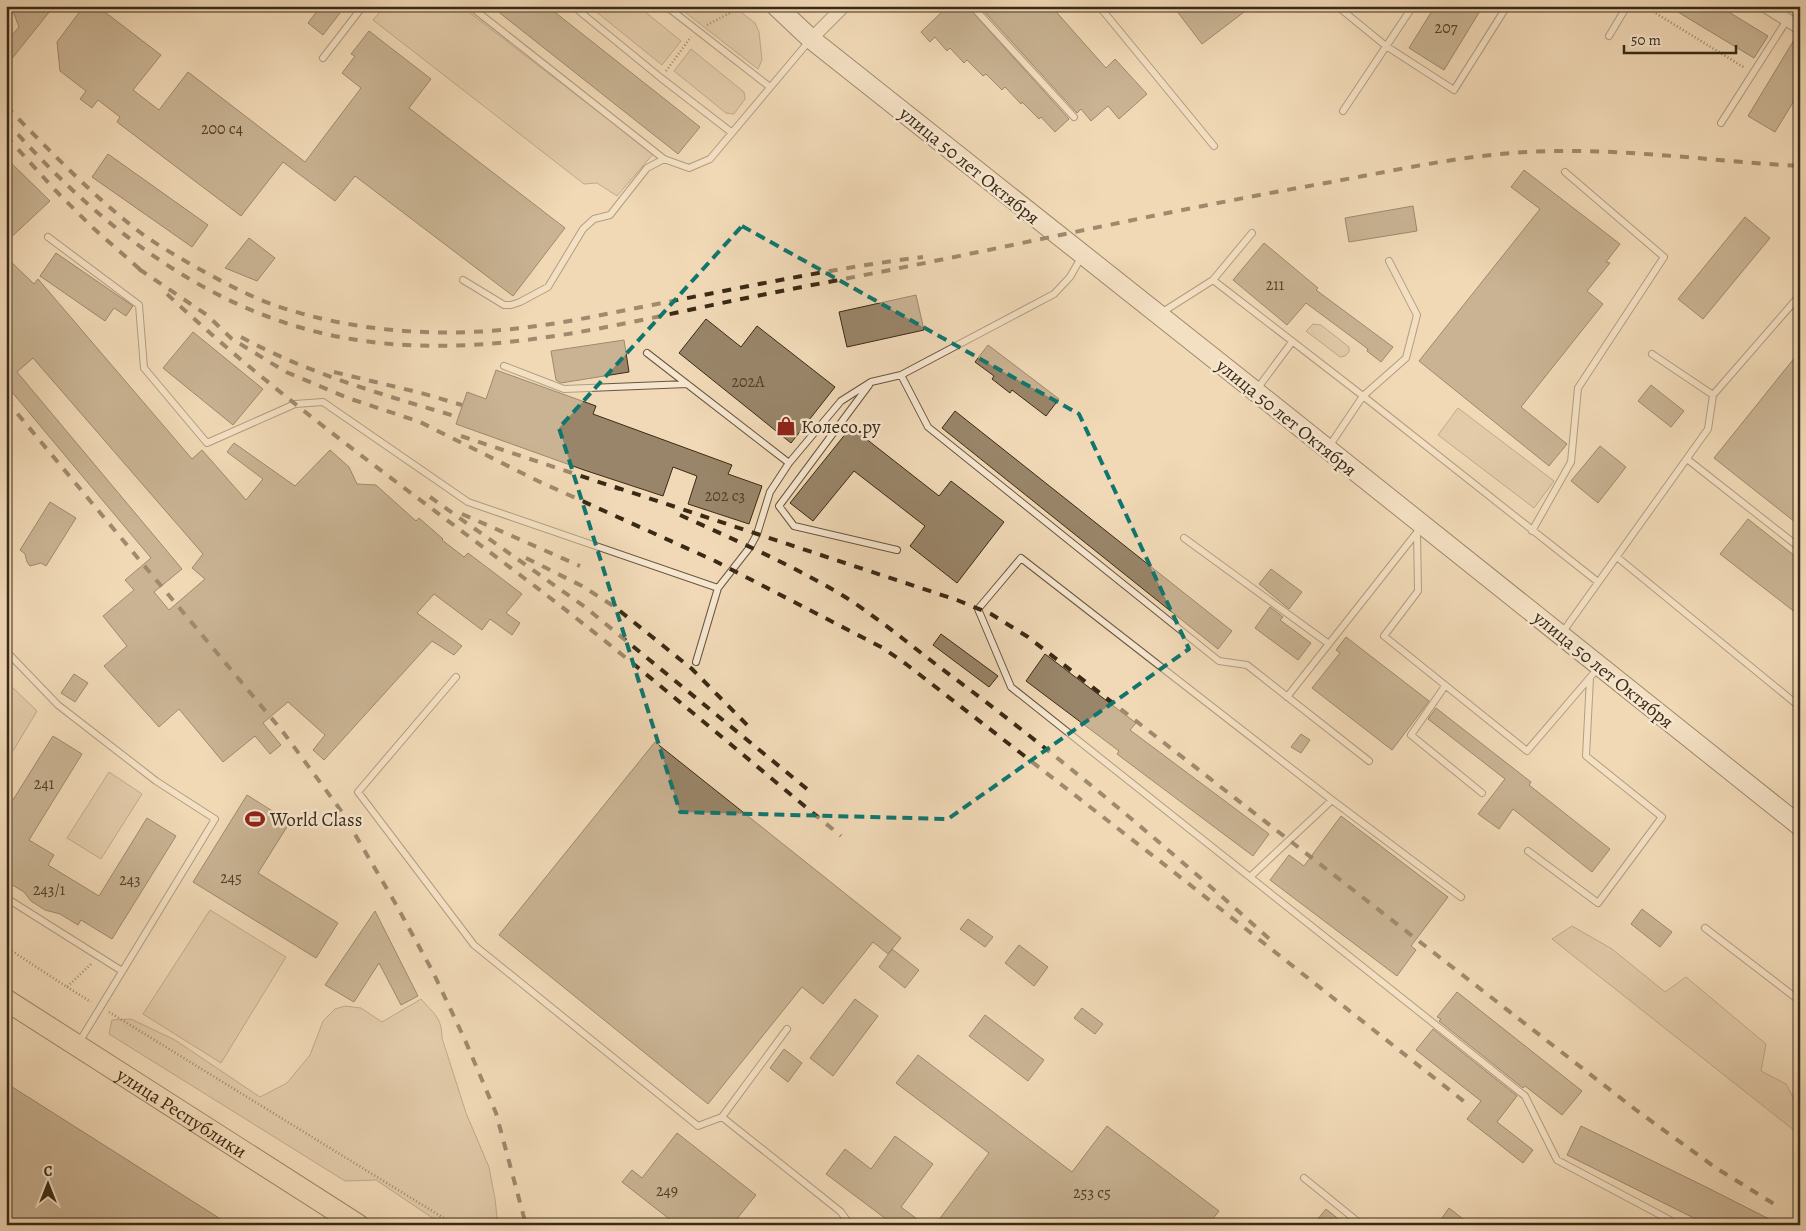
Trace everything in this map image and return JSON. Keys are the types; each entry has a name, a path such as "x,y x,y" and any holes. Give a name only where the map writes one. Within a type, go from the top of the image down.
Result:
{"main road":[{"name":"улица 50 лет Октября","path":"776,6 811,39 1256,391 1420,528 1561,634 1595,672 1800,826"},
{"name":"улица Республики","path":"6,1000 358,1225"}],"street":[{"path":"811,39 844,6"},
{"path":"1765,6 1800,28"}],"lane":[{"path":"470,6 664,158 689,168 710,158 811,39"},
{"path":"573,6 731,132"},
{"path":"666,6 770,87"},
{"path":"972,6 1074,117"},
{"path":"1099,6 1214,146"},
{"path":"1337,6 1386,46 1454,90 1508,6"},
{"path":"1343,111 1413,6"},
{"path":"1609,36 1627,6"},
{"path":"323,58 360,9"},
{"path":"1721,122 1787,20"},
{"path":"463,280 504,305 520,302 548,288 583,229 594,219 610,215 647,168 664,158"},
{"path":"1532,531 1571,462 1578,388 1664,256 1565,172"},
{"path":"1159,315 1213,280 1252,233"},
{"path":"48,237 140,305 144,368 207,443 295,404 323,402 468,502 718,588"},
{"path":"696,662 718,588 750,547 761,523 770,492 789,463 842,400 872,382 901,375 1054,294 1070,277 1082,255"},
{"path":"1327,449 1363,396 1406,358 1416,315 1389,261"},
{"path":"1213,280 1598,582"},
{"path":"1561,634 1708,429 1713,395 1800,295"},
{"path":"1256,391 1292,342"},
{"path":"647,353 789,463"},
{"path":"1652,354 1713,395"},
{"path":"504,366 564,390 687,384"},
{"path":"901,375 928,427 1219,661 1247,665 1369,761"},
{"path":"872,382 779,506 794,526 897,550"},
{"path":"1687,459 1800,548"},
{"path":"1287,697 1420,528"},
{"path":"1420,528 1418,591 1384,636 1526,751 1595,672"},
{"path":"1184,538 1329,644"},
{"path":"1617,557 1800,707"},
{"path":"1460,897 1021,558 978,608 1012,687 1525,1096 1557,1160 1676,1225"},
{"path":"6,651 58,706 156,781 215,818 77,1045"},
{"path":"1528,850 1598,903 1662,816 1586,756 1595,672"},
{"path":"456,676 358,792 474,945 698,1126 722,1117 787,1029"},
{"path":"1445,686 1410,736 1482,793"},
{"path":"1250,877 1332,800"},
{"path":"11,901 122,971"},
{"path":"1705,928 1800,1001"},
{"path":"722,1117 841,1212 850,1225"},
{"path":"1304,1178 1362,1225"}],"path":[{"path":"1644,6 1754,73"},
{"path":"6,947 67,987 129,1023 454,1225"},
{"path":"67,987 99,956"}],"highlighted area":[{"path":"742,226 1079,414 1189,649 948,819 680,812 559,428"}],"shaded area":[{"path":"385,6 461,6 653,154 617,196 597,183 584,184 373,20"},
{"path":"589,6 638,6 681,41 662,65"},
{"path":"677,6 733,6 755,23 759,32 762,60 758,69"},
{"path":"691,49 744,92 745,99 734,114 726,113 674,71"},
{"path":"1313,324 1321,325 1349,347 1349,352 1345,356 1340,357 1306,331"},
{"path":"1458,408 1554,481 1534,508 1438,435"},
{"path":"8,683 37,711 13,751 6,746 6,686"},
{"path":"109,772 142,794 101,859 67,838"},
{"path":"210,910 286,957 221,1063 143,1014"},
{"path":"1572,926 1612,949 1665,992 1686,977 1766,1044 1761,1071 1786,1084 1800,1110 1800,1135 1552,939"},
{"path":"421,999 439,1020 442,1038 466,1113 489,1167 498,1225 443,1225 376,1180 345,1181 109,1034 112,1020 131,1019 175,1040 260,1097 287,1083 310,1055 323,1021 335,1009 345,1006 361,1008 382,1022"}],"building":[{"path":"11,6 54,6 6,66 6,42 19,27"},
{"path":"84,6 97,6 161,55 133,90 159,110 188,72 305,162 361,88 342,73 355,56 351,54 369,31 431,79 409,108 565,228 513,296 355,176 335,201 283,162 241,216 117,122 120,117 98,100 92,108 80,99 86,91 60,71 57,42"},
{"path":"321,6 331,6 340,13 323,35 308,23"},
{"path":"491,6 547,6 700,127 678,154"},
{"path":"948,6 967,6 1069,119 1055,132 1041,117 1039,119 1022,102 1021,104 1005,87 1002,90 986,74 983,76 967,60 964,63 950,48 947,51 935,37 930,42 921,32"},
{"path":"979,6 1051,6 1106,68 1115,59 1147,94 1119,119 1108,106 1091,121 1081,109 1077,113"},
{"path":"1173,6 1252,6 1202,44"},
{"path":"1435,6 1483,6 1444,70 1409,48"},
{"path":"1668,6 1719,6 1768,36 1754,58"},
{"path":"1797,35 1800,36 1800,91 1775,132 1748,116"},
{"path":"108,154 208,225 192,247 92,177"},
{"path":"6,158 50,201 6,242"},
{"path":"1524,170 1620,244 1606,262 1610,263 1587,291 1603,304 1521,407 1567,444 1549,466 1419,361 1540,209 1511,187"},
{"path":"1413,206 1417,231 1349,242 1345,218"},
{"path":"1745,217 1770,238 1703,319 1678,299"},
{"path":"249,238 275,258 257,281 225,268"},
{"path":"1264,243 1318,288 1316,290 1393,347 1381,362 1367,351 1368,349 1306,303 1287,325 1233,280"},
{"path":"56,253 133,306 126,316 114,308 105,321 40,276"},
{"path":"6,257 34,284 38,279 192,459 202,450 246,500 263,479 227,452 234,443 295,486 330,450 349,467 357,484 376,485 416,521 419,518 442,540 464,557 468,553 522,594 506,613 520,623 512,635 490,619 482,630 434,594 417,613 462,646 454,655 432,641 324,760 313,750 325,735 288,702 263,723 281,745 270,754 255,736 223,762 179,709 159,727 104,666 127,646 103,616 134,590 125,580 151,558 6,385","holes":["33,358 203,554 192,568 205,579 169,610 154,592 182,569 17,372"]},
{"path":"916,295 924,330 847,347 839,312"},
{"path":"706,319 741,347 757,326 835,387 791,443 679,353"},
{"path":"193,332 263,389 233,425 163,368"},
{"path":"624,340 629,372 561,383 556,380 551,351"},
{"path":"988,345 1059,399 1046,416 1012,390 1010,393 992,379 994,376 975,362"},
{"path":"1800,351 1800,526 1714,458"},
{"path":"496,370 596,406 593,414 732,465 728,474 762,486 749,524 688,504 697,476 673,467 663,496 456,424 467,392 486,399"},
{"path":"1651,385 1684,411 1671,427 1638,401"},
{"path":"955,411 1232,631 1218,649 942,428"},
{"path":"851,427 939,496 951,481 1004,522 957,583 910,546 925,526 854,471 813,521 790,503"},
{"path":"1600,446 1626,467 1598,503 1571,481"},
{"path":"50,502 76,518 46,566 41,563 30,566 25,554 20,550"},
{"path":"1748,519 1800,560 1800,616 1720,554"},
{"path":"1271,569 1302,592 1289,609 1259,584"},
{"path":"1270,607 1283,617 1280,620 1311,643 1298,660 1255,628"},
{"path":"941,634 998,676 989,687 933,645"},
{"path":"1346,637 1429,701 1392,750 1312,688 1340,653 1336,650"},
{"path":"1045,654 1136,723 1130,730 1269,834 1253,856 1117,754 1119,751 1026,681"},
{"path":"74,674 88,683 75,702 61,693"},
{"path":"1436,708 1531,782 1529,785 1610,849 1592,872 1513,809 1499,829 1478,814 1505,779 1428,719"},
{"path":"1301,734 1310,740 1301,753 1291,747"},
{"path":"53,736 82,754 29,840 54,855 48,865 99,896 147,818 176,836 112,939 81,920 78,925 60,914 45,910 31,901 24,892 6,881 6,861 11,853 6,850 6,811"},
{"path":"655,742 901,938 888,954 873,942 823,1004 802,987 708,1104 499,935"},
{"path":"247,795 290,822 258,873 338,923 316,958 193,882"},
{"path":"1341,816 1448,897 1411,946 1416,950 1397,976 1270,880 1289,855 1304,866"},
{"path":"1642,909 1672,932 1660,947 1631,924"},
{"path":"375,911 418,996 401,1005 379,963 354,1002 325,985"},
{"path":"968,919 993,937 985,947 960,929"},
{"path":"1019,945 1048,967 1034,986 1005,963"},
{"path":"892,949 919,970 905,988 879,967"},
{"path":"1457,992 1582,1091 1562,1115 1525,1086 1523,1088 1439,1021 1441,1019 1437,1017"},
{"path":"855,999 878,1016 833,1076 810,1058"},
{"path":"1082,1008 1103,1024 1095,1034 1074,1018"},
{"path":"985,1015 1044,1060 1028,1081 969,1036"},
{"path":"1433,1029 1517,1096 1497,1122 1533,1150 1523,1163 1467,1119 1481,1101 1416,1050"},
{"path":"784,1049 802,1063 788,1082 770,1068"},
{"path":"918,1055 1072,1172 1107,1126 1219,1211 1208,1225 1178,1225 1170,1219 1166,1225 935,1225 989,1153 896,1083"},
{"path":"6,1083 230,1225 6,1225"},
{"path":"1581,1126 1781,1225 1708,1225 1567,1155"},
{"path":"677,1133 756,1195 732,1225 677,1225 622,1182 632,1170 642,1178"},
{"path":"895,1136 933,1164 901,1207 925,1225 894,1225 826,1174 845,1149 871,1169"},
{"path":"1449,1208 1471,1225 1437,1225"},
{"path":"1326,1209 1346,1225 1313,1225"}],"railway":[{"path":"6,106 103,201 137,230 157,244 185,261 255,297 277,306 338,322 402,331 434,332 466,332 529,327 577,320 823,272 923,257"},
{"path":"6,121 79,196 118,230 160,260 204,287 251,310 300,327 351,339 436,346 479,345 563,335 1258,195 1474,157 1526,152 1595,151 1800,166"},
{"path":"6,136 92,227 143,272"},
{"path":"139,269 207,315 232,339 286,372 348,398 420,422 538,481 715,561 883,648 1170,869 1466,1103"},
{"path":"167,294 209,332 297,405 565,609 841,836"},
{"path":"241,337 293,362 347,383 458,417"},
{"path":"334,372 462,405"},
{"path":"6,400 283,732 342,812 433,972 465,1040 496,1113 526,1225"},
{"path":"461,436 620,489"},
{"path":"615,487 957,600 991,614 1028,637 1636,1110 1716,1168 1779,1207"},
{"path":"430,497 585,607 807,789"},
{"path":"462,514 580,566"},
{"path":"680,515 802,573 868,612 1069,768 1152,836 1273,942"},
{"path":"526,558 582,586 615,607 692,669 753,731"}],"place":[{"name":"Колесо.ру","path":"786,426"},
{"name":"World Class","path":"255,819"}]}
